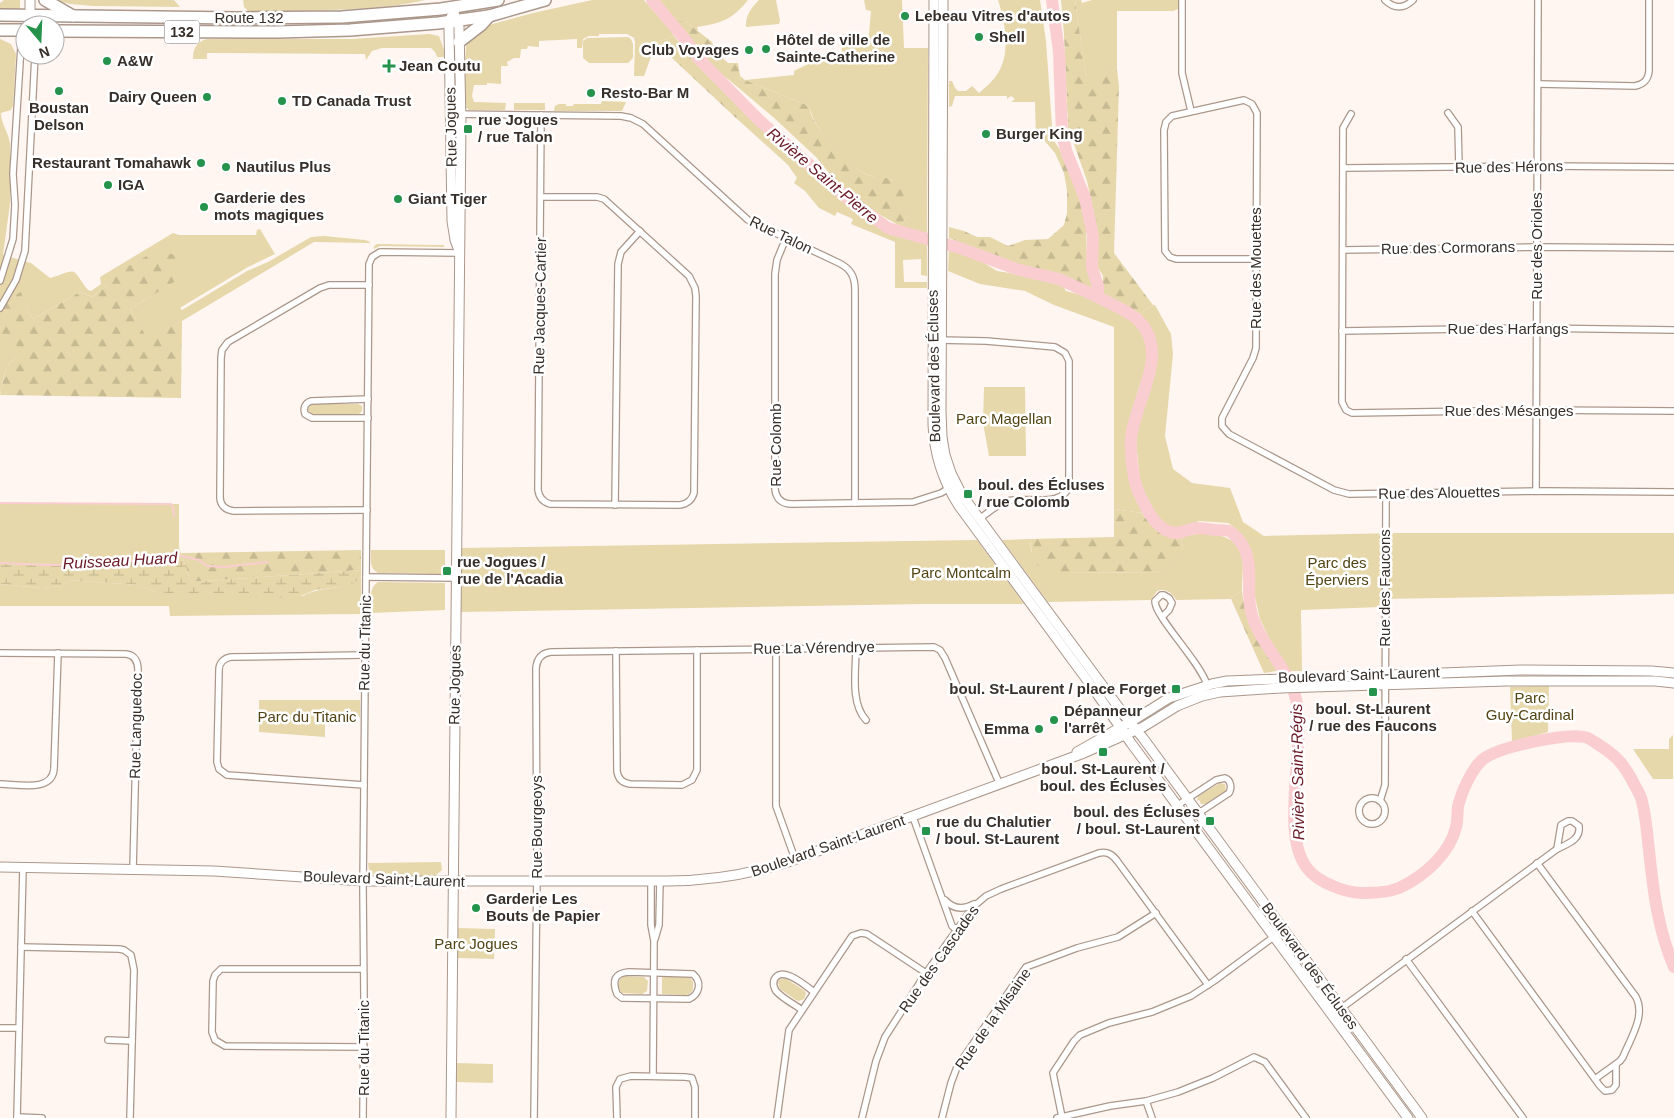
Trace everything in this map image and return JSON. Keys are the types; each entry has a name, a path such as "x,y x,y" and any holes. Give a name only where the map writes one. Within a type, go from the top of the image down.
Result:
{"highway":[{"path":"45,0 73,16"},
{"path":"422,11 432,0"},
{"name":"Route 132","path":"65,31 301,32 387,27 489,16 545,0"},
{"name":"Route 132","path":"65,17 295,18 366,16 422,11 452,4 490,1"},
{"name":"Route 132","path":"0,15 15,18"},
{"path":"459,42 481,25 489,16"},
{"path":"0,30 15,30"}],"street":[{"path":"30,0 30,15"},
{"name":"Boulevard des Écluses","path":"934,0 938,234 937,340 943,444 953,486 1188,820 1408,1118"},
{"name":"Boulevard des Écluses","path":"938,234 943,0"},
{"path":"1182,0 1182,73 1191,111 1174,115 1167,120 1164,130 1163,246 1167,254 1176,259 1257,259"},
{"path":"1385,0 1398,7 1406,5 1413,0"},
{"name":"Rue des Orioles","path":"1536,491 1538,0"},
{"path":"1538,84 1635,86 1644,82 1648,78 1649,71 1649,0"},
{"name":"Rue Jogues","path":"452,4 453,21 449,28 452,221 459,253"},
{"name":"Rue Jogues","path":"451,1118 461,114 459,27 453,21"},
{"path":"0,280 14,239 15,205 13,174 20,65"},
{"path":"0,308 16,280 25,251 34,65"},
{"name":"Rue des Mouettes","path":"1191,111 1246,100 1256,108 1257,116 1255,351 1223,415 1222,426"},
{"path":"1448,113 1458,127 1459,167"},
{"name":"Rue Talon","path":"451,114 620,116 635,119 756,226 843,264 852,273 855,282 855,503"},
{"name":"Rue Jacques-Cartier","path":"541,114 538,492 540,497 550,504 615,505"},
{"path":"1342,331 1343,128 1344,123 1351,114"},
{"name":"Rue des Hérons","path":"1343,168 1674,167"},
{"path":"541,196 597,197 604,199 640,231 688,276 695,288 694,493 689,502 680,505 615,505 619,259 623,249 640,231"},
{"name":"Rue Colomb","path":"786,238 777,260 775,274 776,492 782,502 789,504 916,502 953,486"},
{"name":"Rue des Cormorans","path":"1343,250 1537,247 1674,248"},
{"name":"Rue du Titanic","path":"363,1118 363,881 370,260 378,253 459,253"},
{"path":"367,510 234,511 224,507 220,500 221,358 223,347 228,342 323,286 369,285"},
{"name":"Rue des Harfangs","path":"1342,331 1537,328 1674,330"},
{"name":"Rue des Mésanges","path":"1342,331 1342,402 1344,409 1352,413 1536,410 1674,411"},
{"path":"937,340 986,341 1055,348 1063,351 1069,361 1069,483 1067,491 1058,498 1009,501 999,505 976,521"},
{"path":"368,399 311,401 306,403 304,409 305,414 312,418 368,418"},
{"name":"Rue des Alouettes","path":"1222,426 1229,434 1338,492 1354,494 1536,491 1674,492"},
{"name":"Rue des Faucons","path":"1380,801 1386,785 1386,494"},
{"name":"Boulevard des Écluses","path":"976,521 1188,798 1422,1118"},
{"path":"366,577 456,578"},
{"path":"1162,617 1201,670 1207,685"},
{"name":"Rue La Vérendrye","path":"540,657 548,652 930,646 940,650 1000,785"},
{"path":"856,648 856,703 866,720"},
{"path":"776,649 776,806 795,859"},
{"path":"616,651 618,778 630,784 682,785 692,780 697,770 697,650"},
{"name":"Rue Languedoc","path":"0,653 128,654 133,656 137,663 133,870"},
{"path":"0,784 41,785 52,777 54,769 58,653"},
{"path":"364,785 227,774 220,769 217,762 218,670 222,661 231,656 365,655"},
{"name":"Rue Bourgeoys","path":"534,1118 537,882 536,668 540,657"},
{"name":"Boulevard Saint-Laurent","path":"1124,731 1130,722 1170,698 1207,685 1227,681 1521,670 1651,671 1674,673"},
{"name":"Boulevard Saint-Laurent","path":"0,867 214,871 363,881 655,882 703,880 736,876 761,870 914,817 1084,753 1124,731 1137,730 1177,706 1202,696 1235,690 1541,680 1655,681 1674,683"},
{"path":"1178,805 1216,780 1225,778 1229,780 1231,787 1229,793 1188,820"},
{"name":"Rue des Faucons","path":"1372,798 1380,801 1385,812 1382,819 1370,824 1363,820 1359,813 1360,804 1372,798"},
{"path":"914,817 952,926 957,930"},
{"path":"1332,1015 1556,849 1576,839 1579,826 1576,823 1568,821 1561,826 1556,849"},
{"name":"Rue des Cascades","path":"862,1118 878,1053 885,1037 976,903 1001,889 1099,853 1114,857 1156,913"},
{"path":"1537,863 1638,1001 1640,1009 1639,1018 1623,1057 1616,1065 1595,1079"},
{"path":"23,867 17,1118 42,1118"},
{"path":"653,1076 654,941 659,925 655,882"},
{"path":"942,896 955,908 965,908 976,903"},
{"path":"1472,911 1605,1091 1615,1088 1617,1080 1616,1065"},
{"path":"1156,913 1208,985"},
{"name":"Rue de la Misaine","path":"942,1118 957,1067 1026,967 1077,948 1118,937 1156,913"},
{"path":"1283,930 1191,996 1141,1016 1109,1022 1076,1039 1053,1073 1060,1117 1146,1101 1194,1086 1254,1057 1265,1062 1306,1118"},
{"path":"777,1118 788,1034 814,992 854,935 861,933 870,935 926,974"},
{"path":"21,947 119,949 128,952 131,956 134,964 130,1118"},
{"path":"1406,959 1523,1118"},
{"path":"364,969 221,969 216,972 213,981 212,1032 215,1040 224,1046 364,1047"},
{"path":"623,972 654,972 693,974 697,978 696,994 689,999 654,998 619,997 615,991 615,982 618,975 623,972"},
{"path":"802,1010 776,991 775,979 779,975 787,974 814,992"},
{"path":"0,1028 19,1028"},
{"path":"108,1040 132,1041"},
{"path":"616,1118 616,1087 618,1080 626,1076 692,1078 695,1087 695,1118"},
{"path":"1146,1101 1152,1118"}],"green space":[{"path":"4,0 20,0 20,9 0,10 0,3"},
{"path":"55,0 174,0 180,7 94,6 70,4"},
{"path":"243,0 425,0 353,9 248,11 244,7"},
{"path":"592,0 644,0 671,31 674,36 656,43 644,76 634,76 635,42 634,38 627,34 589,36 583,39 582,48 577,48 577,39 539,41 539,47 528,46 527,49 521,49 520,58 514,58 507,62 508,66 501,66 501,84 487,83 487,85 474,85 472,96 474,102 506,103 505,110 469,110 466,107 464,83 466,47 467,43 485,26"},
{"path":"657,0 748,0 731,16 720,22 697,27 698,31 685,21 676,21"},
{"path":"759,0 776,0 779,24 746,27 746,19 749,12"},
{"path":"864,0 902,0 904,48 928,48 927,235 900,226 908,216 893,180 869,175 848,162 831,145 817,126 809,106 745,80 794,75 794,71 812,62 836,59 842,53 841,41 843,34 850,41 868,46 871,11 866,10"},
{"path":"998,0 1040,0 1046,41 1053,140 1036,140 1035,102 1011,102 1015,99 1011,96 1007,99 1007,96 955,96 952,106 949,107 949,81 952,81 958,91 966,91 972,86 979,93 994,78 1002,65 1006,46 1003,18"},
{"path":"1061,0 1075,0 1086,77 1117,70 1119,86 1114,253 1153,305 1140,314 1102,294 1103,276 1097,266 1098,233 1087,181 1068,127"},
{"path":"1075,0 1081,0 1082,3 1092,0 1178,0 1178,9 1173,11 1117,11 1117,70 1086,78"},
{"path":"676,21 685,21 712,42 715,51 728,63 738,63 740,76 745,80 809,106 812,117 818,127 837,151 853,166 868,175 888,178 894,181 900,187 904,197 908,216 900,226 877,213 855,197 834,179 816,157 773,117 728,79 708,66 705,59 687,39"},
{"path":"429,34 439,36 445,57 437,57 431,48 382,48 372,51 366,60 365,54 211,53 207,53 207,59 193,59 196,46 207,39 352,39"},
{"path":"674,36 696,64 749,112 736,118 656,43"},
{"path":"628,37 633,44 633,58 628,63 589,63 583,58 583,41 587,38"},
{"path":"0,39 11,44 15,52 15,65 13,106 11,110 1,113 10,144 10,204 3,255 31,263 50,278 70,272 76,273 88,290 91,291 101,284 100,277 173,233 179,235 256,235 257,230 260,229 275,254 248,267 183,306 180,308 182,310 247,271 268,262 311,237 324,236 370,242 314,242 182,321 147,339 130,309 151,296 108,285 92,297 80,292 33,319 22,298 0,299"},
{"path":"602,101 626,102 622,111 554,111 555,106 559,104 573,106 574,104 601,104"},
{"path":"514,103 545,103 545,110 514,110"},
{"path":"749,112 782,139 827,184 859,211 901,235 927,244 927,276 921,275 921,259 903,260 904,282 927,282 927,288 895,288 895,242 851,224 853,219 837,212 835,216 819,208 805,191 794,183 797,178 788,165 736,118"},
{"path":"1044,140 1053,140 1059,148 1079,198 1086,222 1087,266 1092,286 1090,292 1053,275 1024,269 949,238 949,227 977,237 990,237 1008,246 1025,240 1048,239 1064,225 1067,213 1067,191 1064,173 1055,153"},
{"path":"377,244 444,245 444,247 380,246 374,249 374,246"},
{"path":"949,250 971,255 997,271 1035,277 1046,281 1057,281 1061,283 1066,291 1102,303 1115,310 1137,326 1145,336 1149,346 1150,357 1139,387 1135,406 1130,416 1129,465 1133,489 1142,513 1114,509 1114,327 1054,305 1025,291 980,284 948,271"},
{"path":"154,252 169,253 179,257 180,272 177,280 130,309 147,338 182,321 181,398 0,395 6,370 17,355 17,346 12,342 0,342 0,299 11,297 21,292 27,310 33,319 80,292 92,297 108,285 107,278"},
{"name":"Parc des Éperviers","path":"1155,305 1171,334 1173,354 1165,436 1173,469 1192,483 1230,488 1243,522 1264,536 1395,533 1674,533 1674,594 1381,599 1381,607 1301,610 1302,671 1290,671 1275,651 1260,619 1254,593 1254,564 1247,542 1228,523 1199,521 1183,528 1174,529 1163,524 1156,518 1152,506 1139,485 1137,479 1139,471 1135,432 1156,363 1154,337 1140,314"},
{"path":"0,342 12,342 18,346 18,351 16,357 6,370 0,394"},
{"name":"Parc Magellan","path":"984,387 1025,387 1026,456 989,456 983,423"},
{"path":"311,404 358,404 362,406 362,411 359,414 312,414 308,410"},
{"path":"0,503 179,504 179,547 181,553 158,558 113,563 0,563"},
{"path":"1114,509 1142,513 1158,530 1168,535 1181,537 1183,548 1170,572 1058,573 1044,570 1036,563 1030,539 1114,537"},
{"path":"1202,533 1214,534 1231,540 1242,554 1242,590 1231,599 1176,600 1171,593 1163,590 1157,591 1151,600 1048,602 1002,540 1030,539 1031,551 1058,573 1169,572 1183,548 1181,537"},
{"name":"Parc Montcalm","path":"977,540 1024,604 460,612 461,548"},
{"path":"361,550 361,570 191,582 181,553"},
{"path":"371,550 445,550 445,574 378,573 372,566"},
{"path":"181,553 191,582 361,570 361,576 348,586 315,590 296,598 155,592 138,585 69,580 63,586 41,588 0,584 0,563 113,563 158,558"},
{"path":"361,576 361,614 170,616 169,606 0,606 0,584 41,588 63,586 69,580 138,585 155,592 303,596 318,590 348,585"},
{"path":"378,582 445,583 445,610 371,613 371,592"},
{"path":"1242,590 1250,623 1277,671 1264,673 1231,599"},
{"name":"Parc Guy-Cardinal","path":"1549,686 1548,732 1512,742 1510,687"},
{"name":"Parc du Titanic","path":"259,700 360,700 360,717 325,717 325,737 259,732"},
{"path":"1673,735 1673,779 1653,779 1633,749 1669,749 1669,739"},
{"path":"1220,783 1225,784 1226,791 1205,804 1199,804 1201,803 1199,800 1197,801 1198,796"},
{"path":"441,862 442,870 435,876 375,875 369,871 368,863"},
{"name":"Parc Jogues","path":"457,928 495,929 494,959 456,958"},
{"path":"625,976 644,977 648,981 647,991 642,994 622,993 619,983 620,979"},
{"path":"662,977 690,977 693,982 693,990 686,995 662,994"},
{"path":"785,978 805,991 804,999 796,1000 780,989 779,979"},
{"path":"455,1063 493,1064 493,1083 455,1082"}],"waterway":[{"name":"Rivière Saint-Pierre","path":"652,0 698,58 760,121 848,199 888,228 960,248 1016,269 1059,279 1098,297"},
{"name":"Rivière Saint-Régis","path":"1052,0 1059,52 1062,135 1085,198 1093,236 1092,268 1098,286 1098,297 1134,316 1148,333 1152,347 1152,362 1131,439 1132,466 1136,486 1148,511 1163,529 1177,533 1196,528 1229,531 1239,540 1244,548 1249,565 1249,602 1255,623 1287,676 1296,699 1298,739 1294,811 1295,833 1299,852 1307,868 1326,883 1351,892 1379,892 1399,888 1426,871 1448,846 1456,827 1461,795 1470,776 1482,760 1502,750 1532,742 1562,737 1586,737 1603,747 1619,761 1628,772 1641,797 1657,910 1668,953 1674,967"},
{"path":"0,503 171,504 174,516"},
{"name":"Ruisseau Huard","path":"0,563 101,565 177,555 199,560 207,566 224,567 268,562"}],"place":[{"name":"Lebeau Vitres d'autos","path":"905,16"},
{"name":"Shell","path":"979,37"},
{"name":"Hôtel de ville de Sainte-Catherine","path":"766,49"},
{"name":"Club Voyages","path":"749,50"},
{"name":"A&W","path":"107,61"},
{"name":"Jean Coutu","path":"389,66"},
{"name":"Boustan Delson","path":"59,91"},
{"name":"Resto-Bar M","path":"591,93"},
{"name":"Dairy Queen","path":"207,97"},
{"name":"TD Canada Trust","path":"282,101"},
{"name":"rue Jogues / rue Talon","path":"468,129"},
{"name":"Burger King","path":"986,134"},
{"name":"Restaurant Tomahawk","path":"201,163"},
{"name":"Nautilus Plus","path":"226,167"},
{"name":"IGA","path":"108,185"},
{"name":"Giant Tiger","path":"398,199"},
{"name":"Garderie des mots magiques","path":"204,207"},
{"name":"boul. des Écluses / rue Colomb","path":"968,494"},
{"name":"rue Jogues / rue de l'Acadia","path":"447,571"},
{"name":"boul. St-Laurent / place Forget","path":"1176,689"},
{"name":"boul. St-Laurent / rue des Faucons","path":"1373,692"},
{"name":"Dépanneur l'arrêt","path":"1054,720"},
{"name":"Emma","path":"1039,729"},
{"name":"boul. St-Laurent / boul. des Écluses","path":"1103,752"},
{"name":"boul. des Écluses / boul. St-Laurent","path":"1210,821"},
{"name":"rue du Chalutier / boul. St-Laurent","path":"926,831"},
{"name":"Garderie Les Bouts de Papier","path":"476,908"}]}
